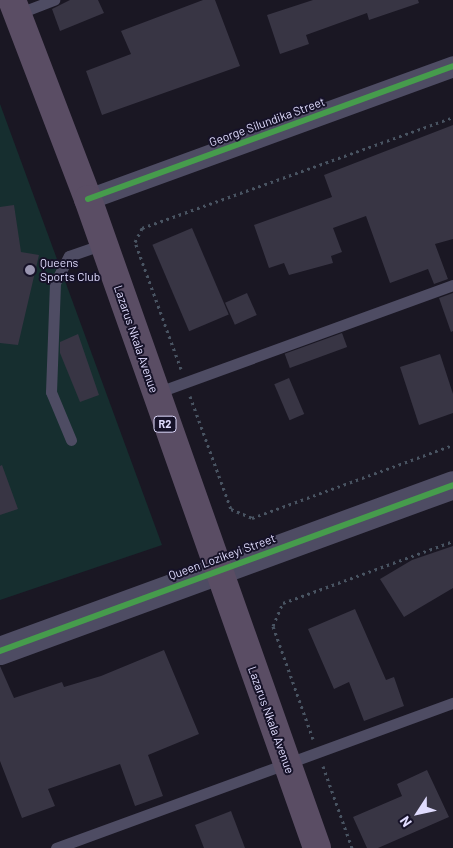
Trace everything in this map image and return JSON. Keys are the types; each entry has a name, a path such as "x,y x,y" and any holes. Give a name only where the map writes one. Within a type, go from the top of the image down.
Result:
{"highway":[{"name":"Lazarus Nkala Avenue","path":"14,7 88,199 217,571 317,848"}],"street":[{"name":"George Silundika Street","path":"88,199 453,66"},
{"name":"Queen Lozikeyi Street","path":"0,651 453,486"}],"lane":[{"path":"14,7 54,0"},
{"path":"71,440 51,392 55,284 69,256 103,244"},
{"path":"155,393 453,285"},
{"path":"56,848 286,762 453,703"}],"path":[{"path":"453,117 142,228 136,242 231,509 252,518 453,445"},
{"path":"352,848 273,626 283,603 453,541"}],"green space":[{"name":"Queens Sports Club","path":"0,104 162,545 0,600"}],"building":[{"path":"70,0 98,0 104,13 60,31 52,9"},
{"path":"203,0 215,0 240,66 102,115 86,71 131,54 121,31"},
{"path":"313,0 418,0 419,3 369,20 367,13 306,35 309,44 280,54 267,15"},
{"path":"453,125 453,239 435,244 448,279 434,284 428,269 390,283 366,216 333,228 342,252 331,256 333,263 289,275 284,263 269,268 254,225 332,197 324,175"},
{"path":"14,205 21,252 39,255 18,345 0,343 0,207"},
{"path":"192,228 229,315 189,331 152,245"},
{"path":"247,293 257,315 235,325 225,303"},
{"path":"453,293 453,331 451,332 439,298"},
{"path":"342,333 347,347 290,368 285,354"},
{"path":"78,334 99,395 80,402 60,353 60,342"},
{"path":"440,354 453,394 453,413 419,425 400,367"},
{"path":"289,378 304,414 290,420 274,384"},
{"path":"2,465 18,509 0,515 0,466"},
{"path":"453,546 453,588 404,617 380,579 412,560"},
{"path":"355,609 386,680 394,677 404,706 364,721 349,682 334,689 308,629"},
{"path":"164,650 199,734 148,755 163,796 135,806 120,764 48,789 55,806 22,818 0,761 0,666 14,698 62,682 64,687 101,676"},
{"path":"427,770 449,817 378,848 367,848 353,817 402,796 397,784"},
{"path":"231,811 245,848 204,848 195,825"}],"cycle path":[{"path":"88,199 453,66"},
{"path":"0,651 453,485"}],"place":[{"name":"Queens Sports Club","path":"30,270"}]}
